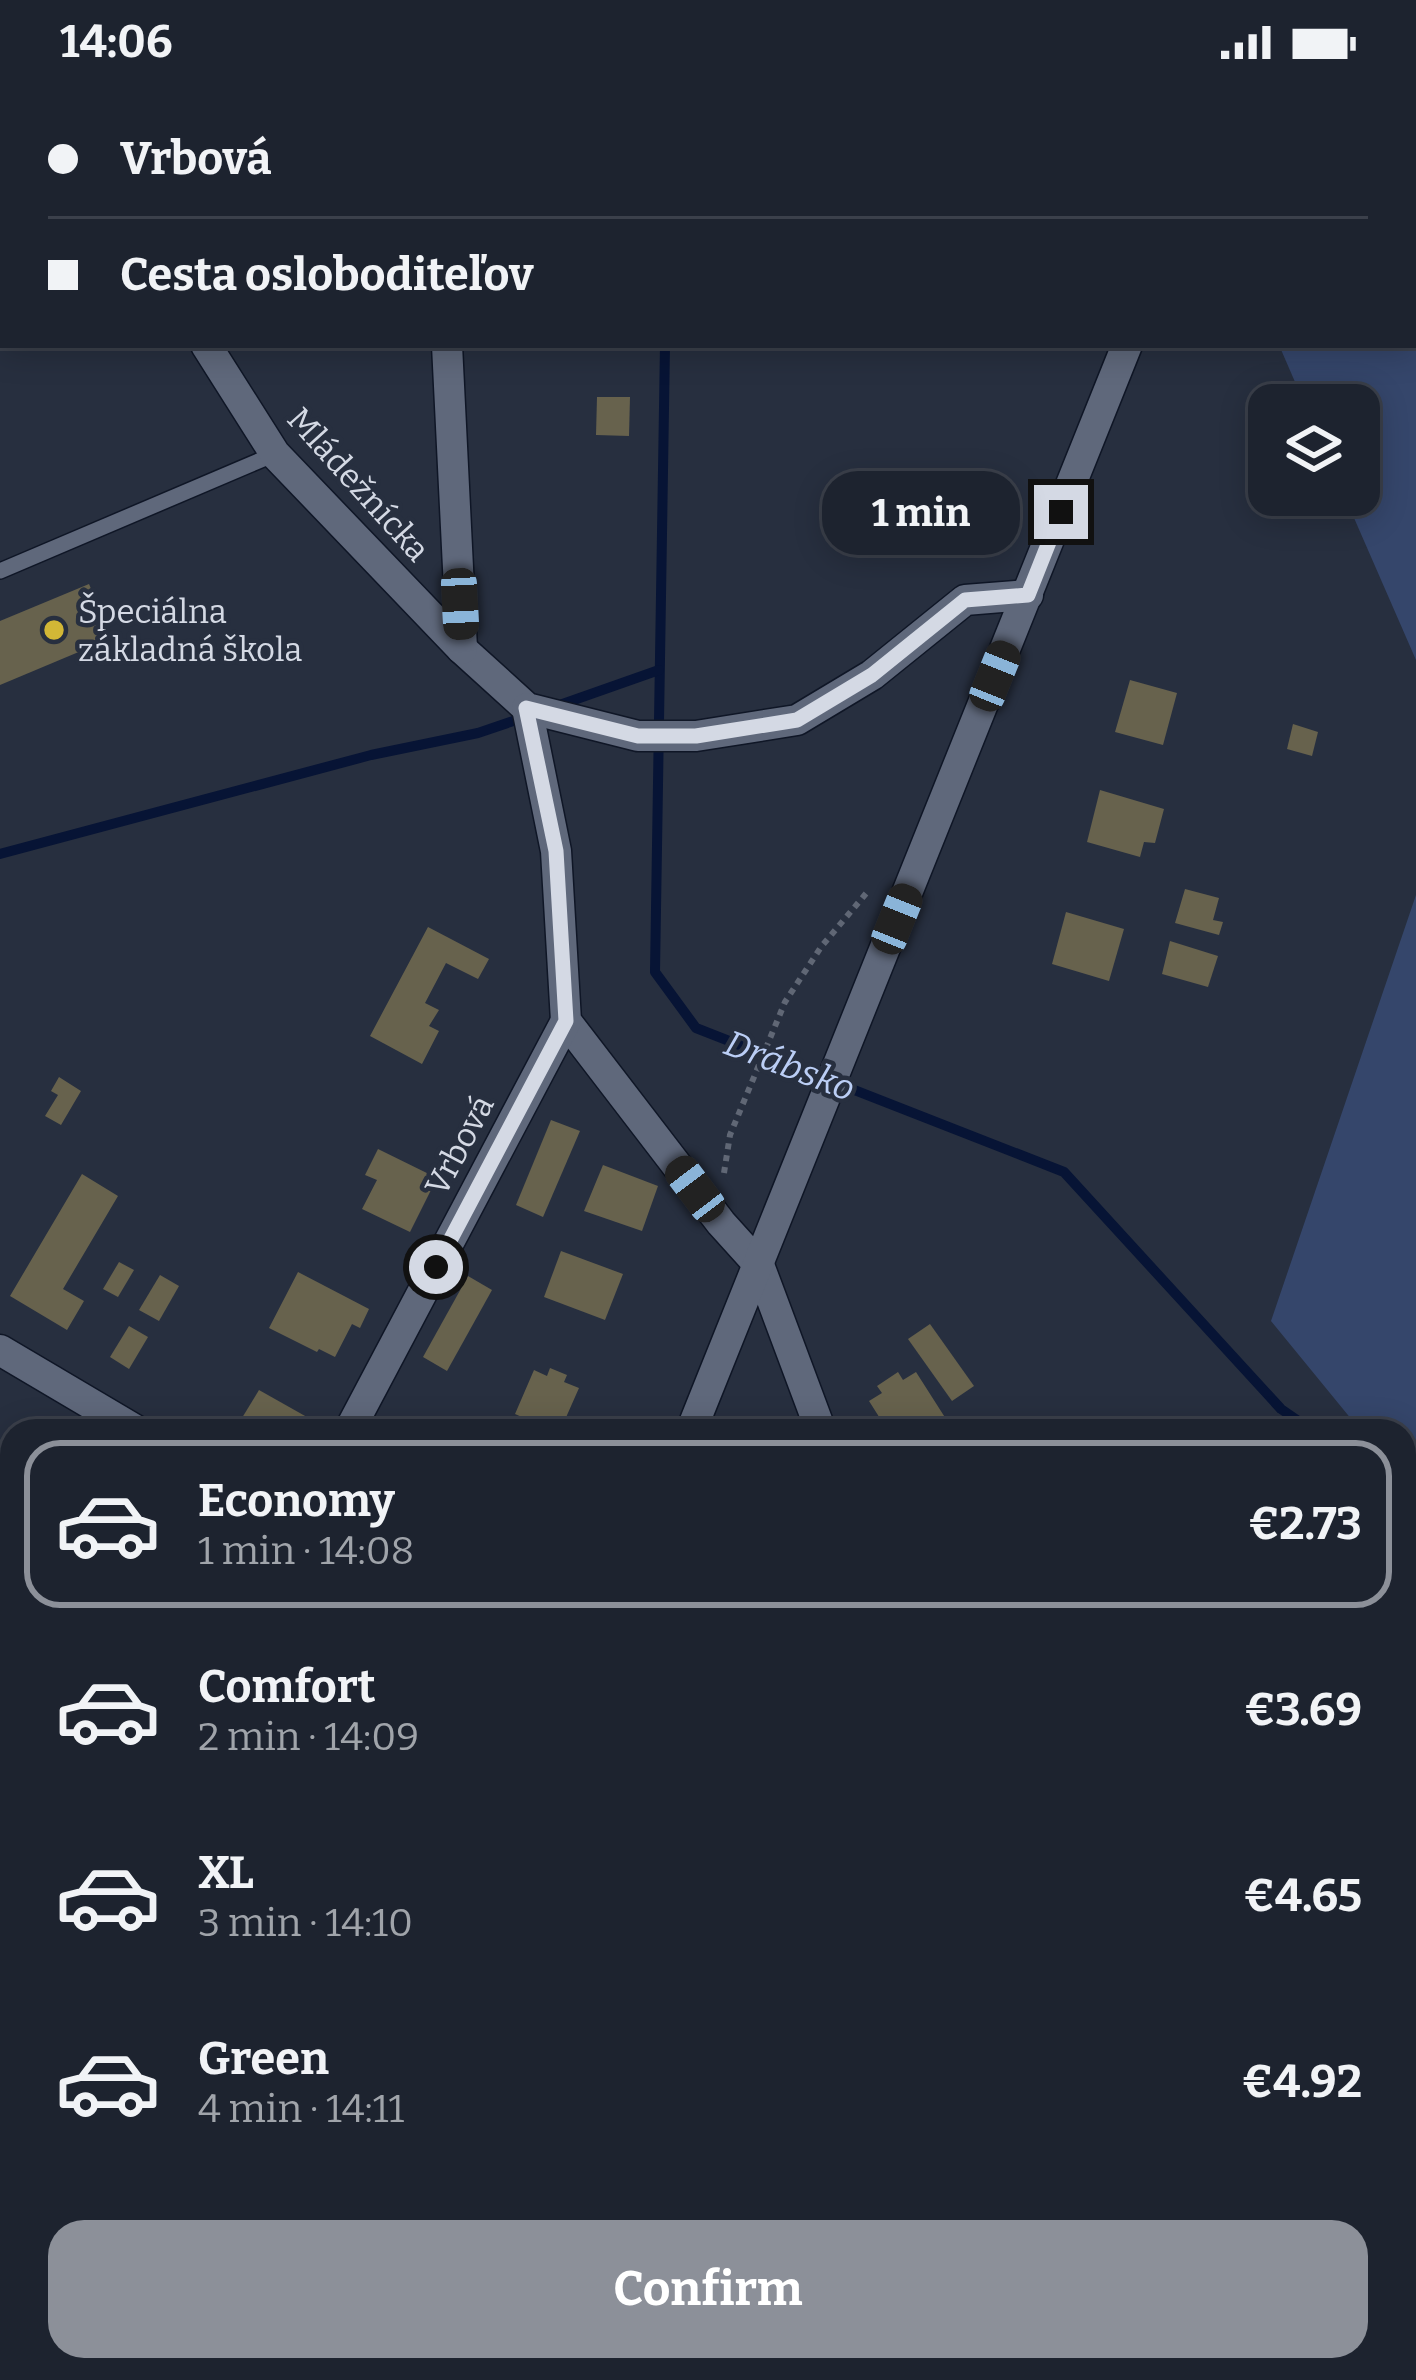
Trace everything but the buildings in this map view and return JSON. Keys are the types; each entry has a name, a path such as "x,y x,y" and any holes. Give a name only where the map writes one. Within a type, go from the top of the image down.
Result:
{"street":[{"name":"Mládežnícka","path":"208,348 275,454 462,650 526,708"},
{"path":"447,348 462,650"},
{"path":"696,1419 1126,348"},
{"path":"817,1419 759,1265 721,1223 566,1021 556,851 526,708 638,736 696,736 797,720 872,675 965,600 1028,595"},
{"name":"Vrbová","path":"355,1419 566,1021"},
{"path":"0,1350 116,1419"}],"lane":[{"path":"0,571 275,454"}],"path":[{"path":"721,1223 730,1135 785,1002 821,947 872,887"}],"shaded area":[{"path":"1280,348 1416,348 1416,660 1353,516 1380,516 1380,384 1296,384"},
{"path":"1416,895 1416,1419 1351,1419 1271,1321"}],"waterway":[{"name":"Drábsko","path":"665,348 655,972 696,1028 1064,1172 1281,1409 1296,1419"},
{"path":"554,707 659,670"},
{"path":"0,854 371,755 478,733 525,717"}],"place":[{"name":"Špeciálna základná škola","path":"54,630"}],"route":[{"path":"436,1267 566,1021 556,851 526,708 638,736 696,736 797,720 872,675 965,600 1028,595 1061,512"}]}
